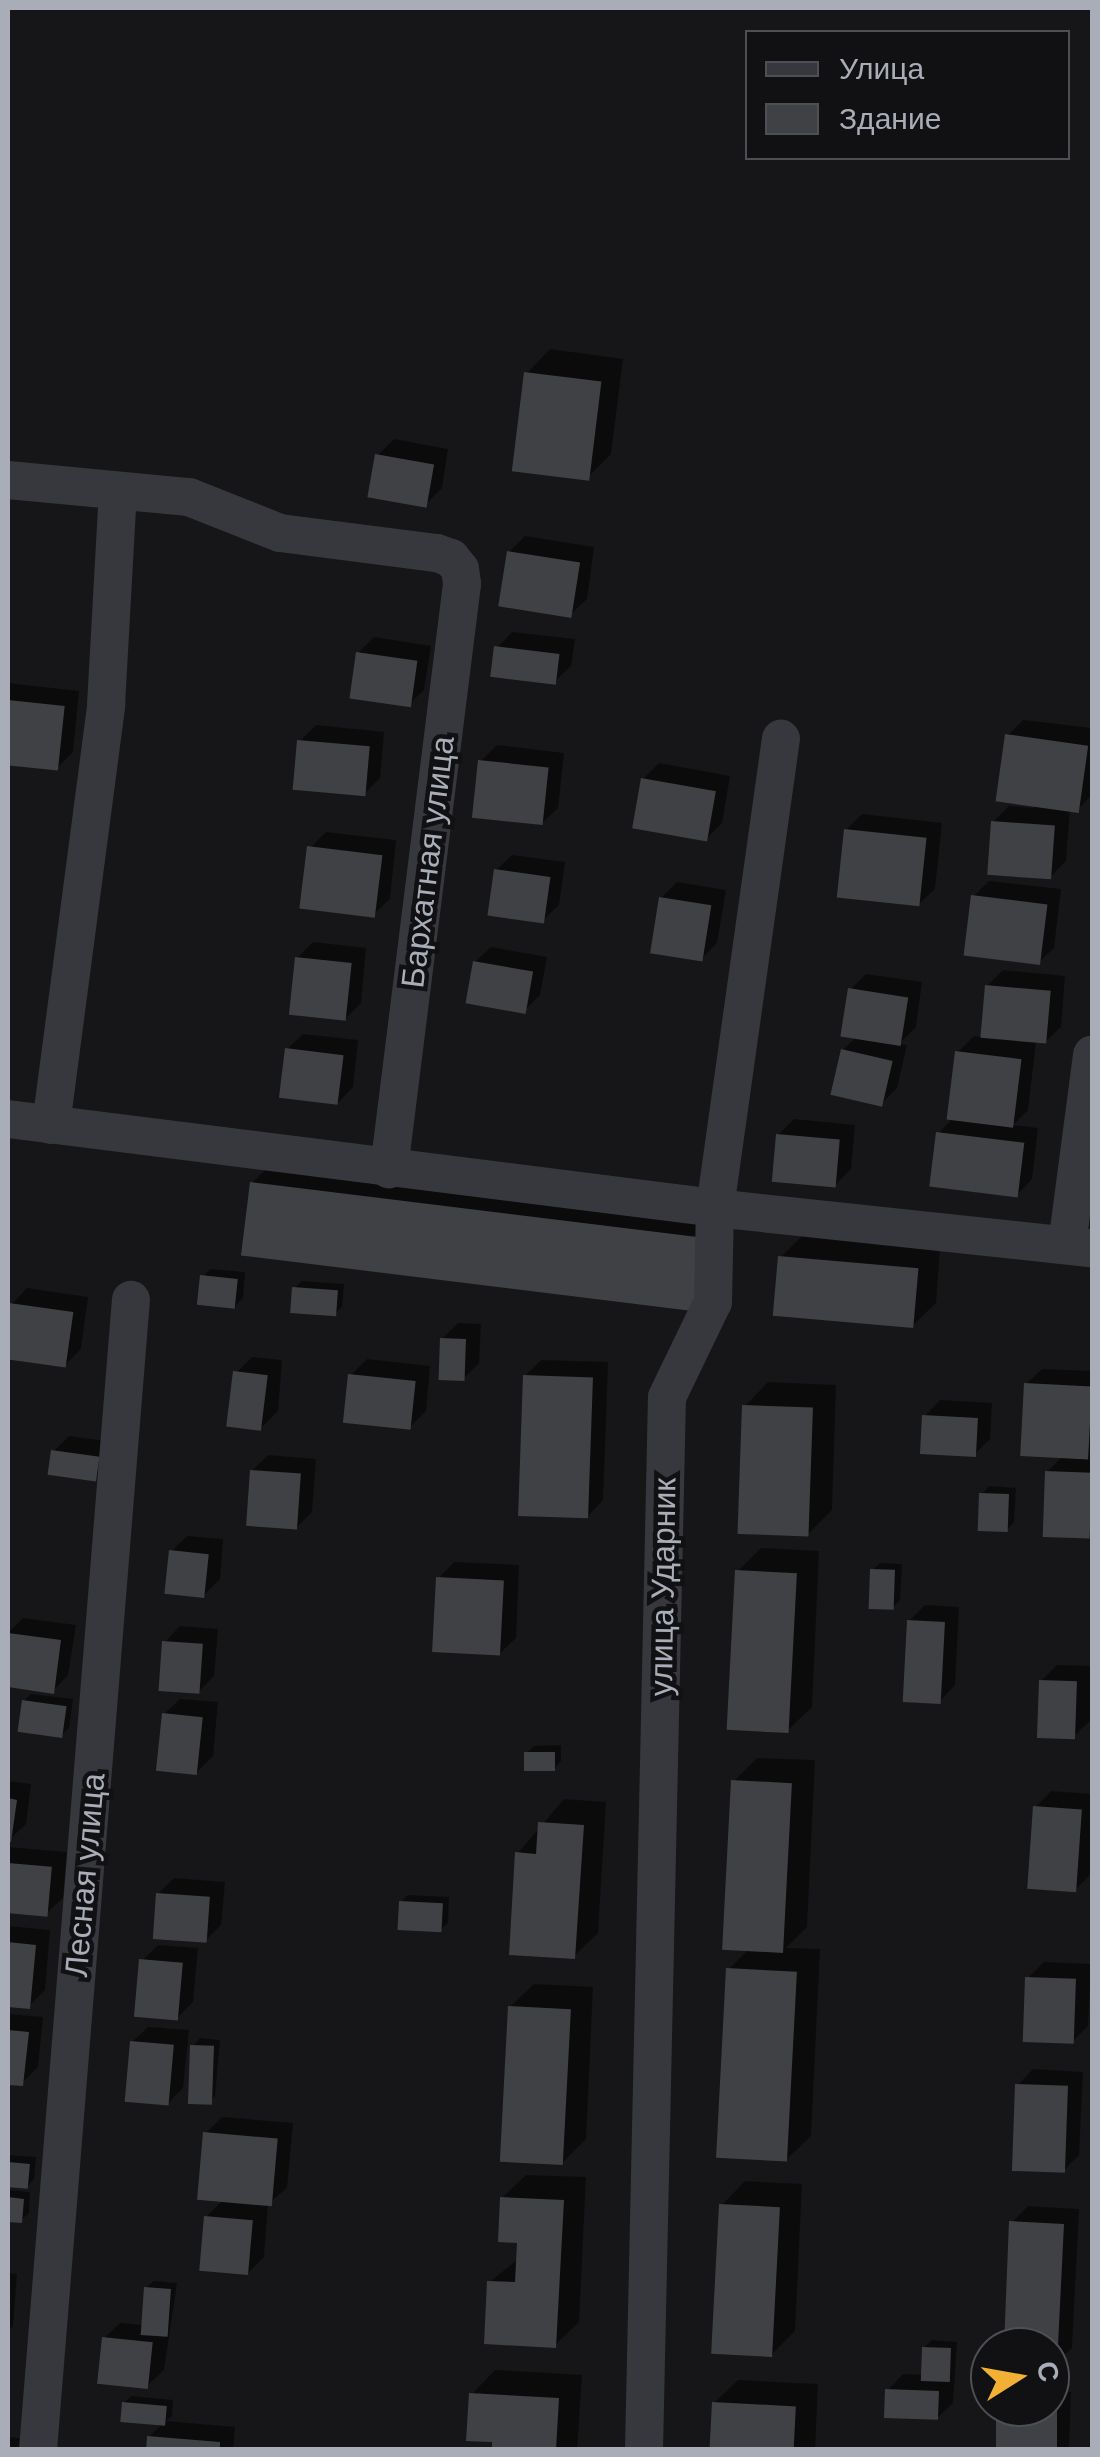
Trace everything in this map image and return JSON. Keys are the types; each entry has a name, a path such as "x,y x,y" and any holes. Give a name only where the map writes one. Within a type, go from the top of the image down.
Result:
{"street":[{"path":"8,480 118,492 106,705 50,1125"},
{"name":"Бархатная улица","path":"118,492 189,497 280,533 451,558 460,569 462,584 389,1168"},
{"name":"улица Ударник","path":"644,2450 667,1397 713,1302 715,1208 781,739"},
{"path":"8,1120 715,1208 1080,1247 1092,1054"},
{"name":"Лесная улица","path":"38,2450 131,1300"}],"building":[{"path":"524,372 601,382 589,481 512,471"},
{"path":"375,454 434,464 426,508 367,497"},
{"path":"507,551 580,563 571,618 498,606"},
{"path":"494,646 560,654 556,685 490,677"},
{"path":"356,652 417,661 411,707 349,699"},
{"path":"8,700 65,706 58,771 8,765"},
{"path":"1005,734 1088,746 1079,813 996,801"},
{"path":"297,740 370,746 365,796 293,790"},
{"path":"478,760 549,767 543,825 472,818"},
{"path":"641,778 716,791 707,841 632,828"},
{"path":"991,821 1055,825 1051,879 987,875"},
{"path":"844,829 927,838 919,906 837,898"},
{"path":"307,846 382,855 375,918 299,909"},
{"path":"494,869 550,877 544,923 487,916"},
{"path":"971,895 1047,904 1040,965 964,956"},
{"path":"659,897 711,905 702,962 650,953"},
{"path":"295,957 352,963 346,1021 289,1015"},
{"path":"473,961 533,972 526,1014 466,1003"},
{"path":"985,985 1051,991 1046,1044 980,1038"},
{"path":"848,988 908,998 901,1046 840,1036"},
{"path":"285,1048 344,1055 337,1105 279,1098"},
{"path":"841,1049 893,1061 882,1107 830,1095"},
{"path":"955,1051 1022,1059 1013,1128 947,1119"},
{"path":"936,1132 1024,1143 1018,1197 929,1187"},
{"path":"776,1134 840,1140 836,1187 772,1182"},
{"path":"250,1182 706,1238 697,1311 241,1255"},
{"path":"778,1256 918,1268 913,1328 773,1316"},
{"path":"200,1275 238,1279 235,1309 197,1305"},
{"path":"292,1287 338,1290 336,1316 290,1313"},
{"path":"9,1303 73,1312 66,1368 8,1359"},
{"path":"440,1338 466,1339 465,1381 439,1380"},
{"path":"233,1371 268,1375 261,1431 226,1427"},
{"path":"348,1374 416,1381 411,1430 343,1423"},
{"path":"523,1375 593,1377 588,1518 518,1516"},
{"path":"1024,1383 1092,1387 1088,1459 1020,1456"},
{"path":"742,1405 813,1407 808,1536 737,1534"},
{"path":"922,1415 978,1418 976,1457 920,1454"},
{"path":"51,1450 100,1457 96,1482 48,1475"},
{"path":"250,1470 301,1474 297,1529 246,1526"},
{"path":"1045,1471 1092,1473 1090,1539 1043,1537"},
{"path":"979,1493 1009,1494 1008,1532 978,1531"},
{"path":"169,1550 209,1554 204,1598 164,1594"},
{"path":"870,1569 895,1570 894,1610 869,1609"},
{"path":"735,1570 797,1573 789,1733 727,1730"},
{"path":"436,1577 504,1581 500,1655 432,1652"},
{"path":"907,1620 945,1622 941,1704 903,1702"},
{"path":"8,1633 61,1640 54,1694 8,1687"},
{"path":"162,1641 203,1644 199,1694 159,1691"},
{"path":"1039,1680 1077,1681 1075,1739 1037,1738"},
{"path":"22,1700 67,1706 62,1738 18,1732"},
{"path":"162,1713 203,1717 197,1775 156,1771"},
{"path":"524,1752 555,1752 555,1771 524,1771"},
{"path":"731,1780 792,1783 783,1953 722,1950"},
{"path":"8,1798 17,1800 11,1842 8,1842"},
{"path":"1033,1806 1082,1809 1076,1892 1027,1889"},
{"path":"538,1822 584,1825 575,1959 509,1955 515,1852 536,1854"},
{"path":"8,1863 52,1867 47,1917 8,1913"},
{"path":"156,1893 210,1897 207,1943 153,1939"},
{"path":"399,1901 443,1903 441,1932 397,1930"},
{"path":"8,1942 36,1945 30,2009 8,2007"},
{"path":"139,1959 183,1963 178,2021 134,2017"},
{"path":"726,1968 797,1972 787,2161 716,2158"},
{"path":"1025,1977 1076,1979 1074,2044 1023,2042"},
{"path":"508,2006 571,2009 563,2165 500,2162"},
{"path":"8,2030 29,2032 23,2086 8,2085"},
{"path":"130,2041 174,2045 169,2106 125,2102"},
{"path":"190,2045 214,2046 212,2105 188,2104"},
{"path":"1015,2084 1068,2086 1065,2173 1012,2171"},
{"path":"203,2132 278,2139 272,2206 197,2200"},
{"path":"8,2162 30,2164 28,2189 8,2187"},
{"path":"8,2197 24,2199 22,2223 8,2222"},
{"path":"500,2197 564,2200 556,2348 484,2344 487,2281 515,2282 517,2243 498,2242"},
{"path":"719,2204 780,2207 772,2357 711,2354"},
{"path":"204,2216 253,2220 248,2275 199,2271"},
{"path":"1009,2221 1064,2224 1059,2327 1005,2327"},
{"path":"144,2287 171,2289 168,2337 141,2335"},
{"path":"102,2337 153,2342 148,2389 97,2384"},
{"path":"922,2347 951,2348 950,2382 921,2381"},
{"path":"885,2389 939,2391 938,2420 884,2418"},
{"path":"469,2393 559,2398 556,2450 492,2450 492,2442 466,2441"},
{"path":"122,2402 167,2406 165,2426 120,2422"},
{"path":"712,2402 796,2406 794,2450 709,2450"},
{"path":"996,2427 1057,2427 1057,2450 996,2450"},
{"path":"147,2436 220,2442 220,2450 146,2450"}]}
